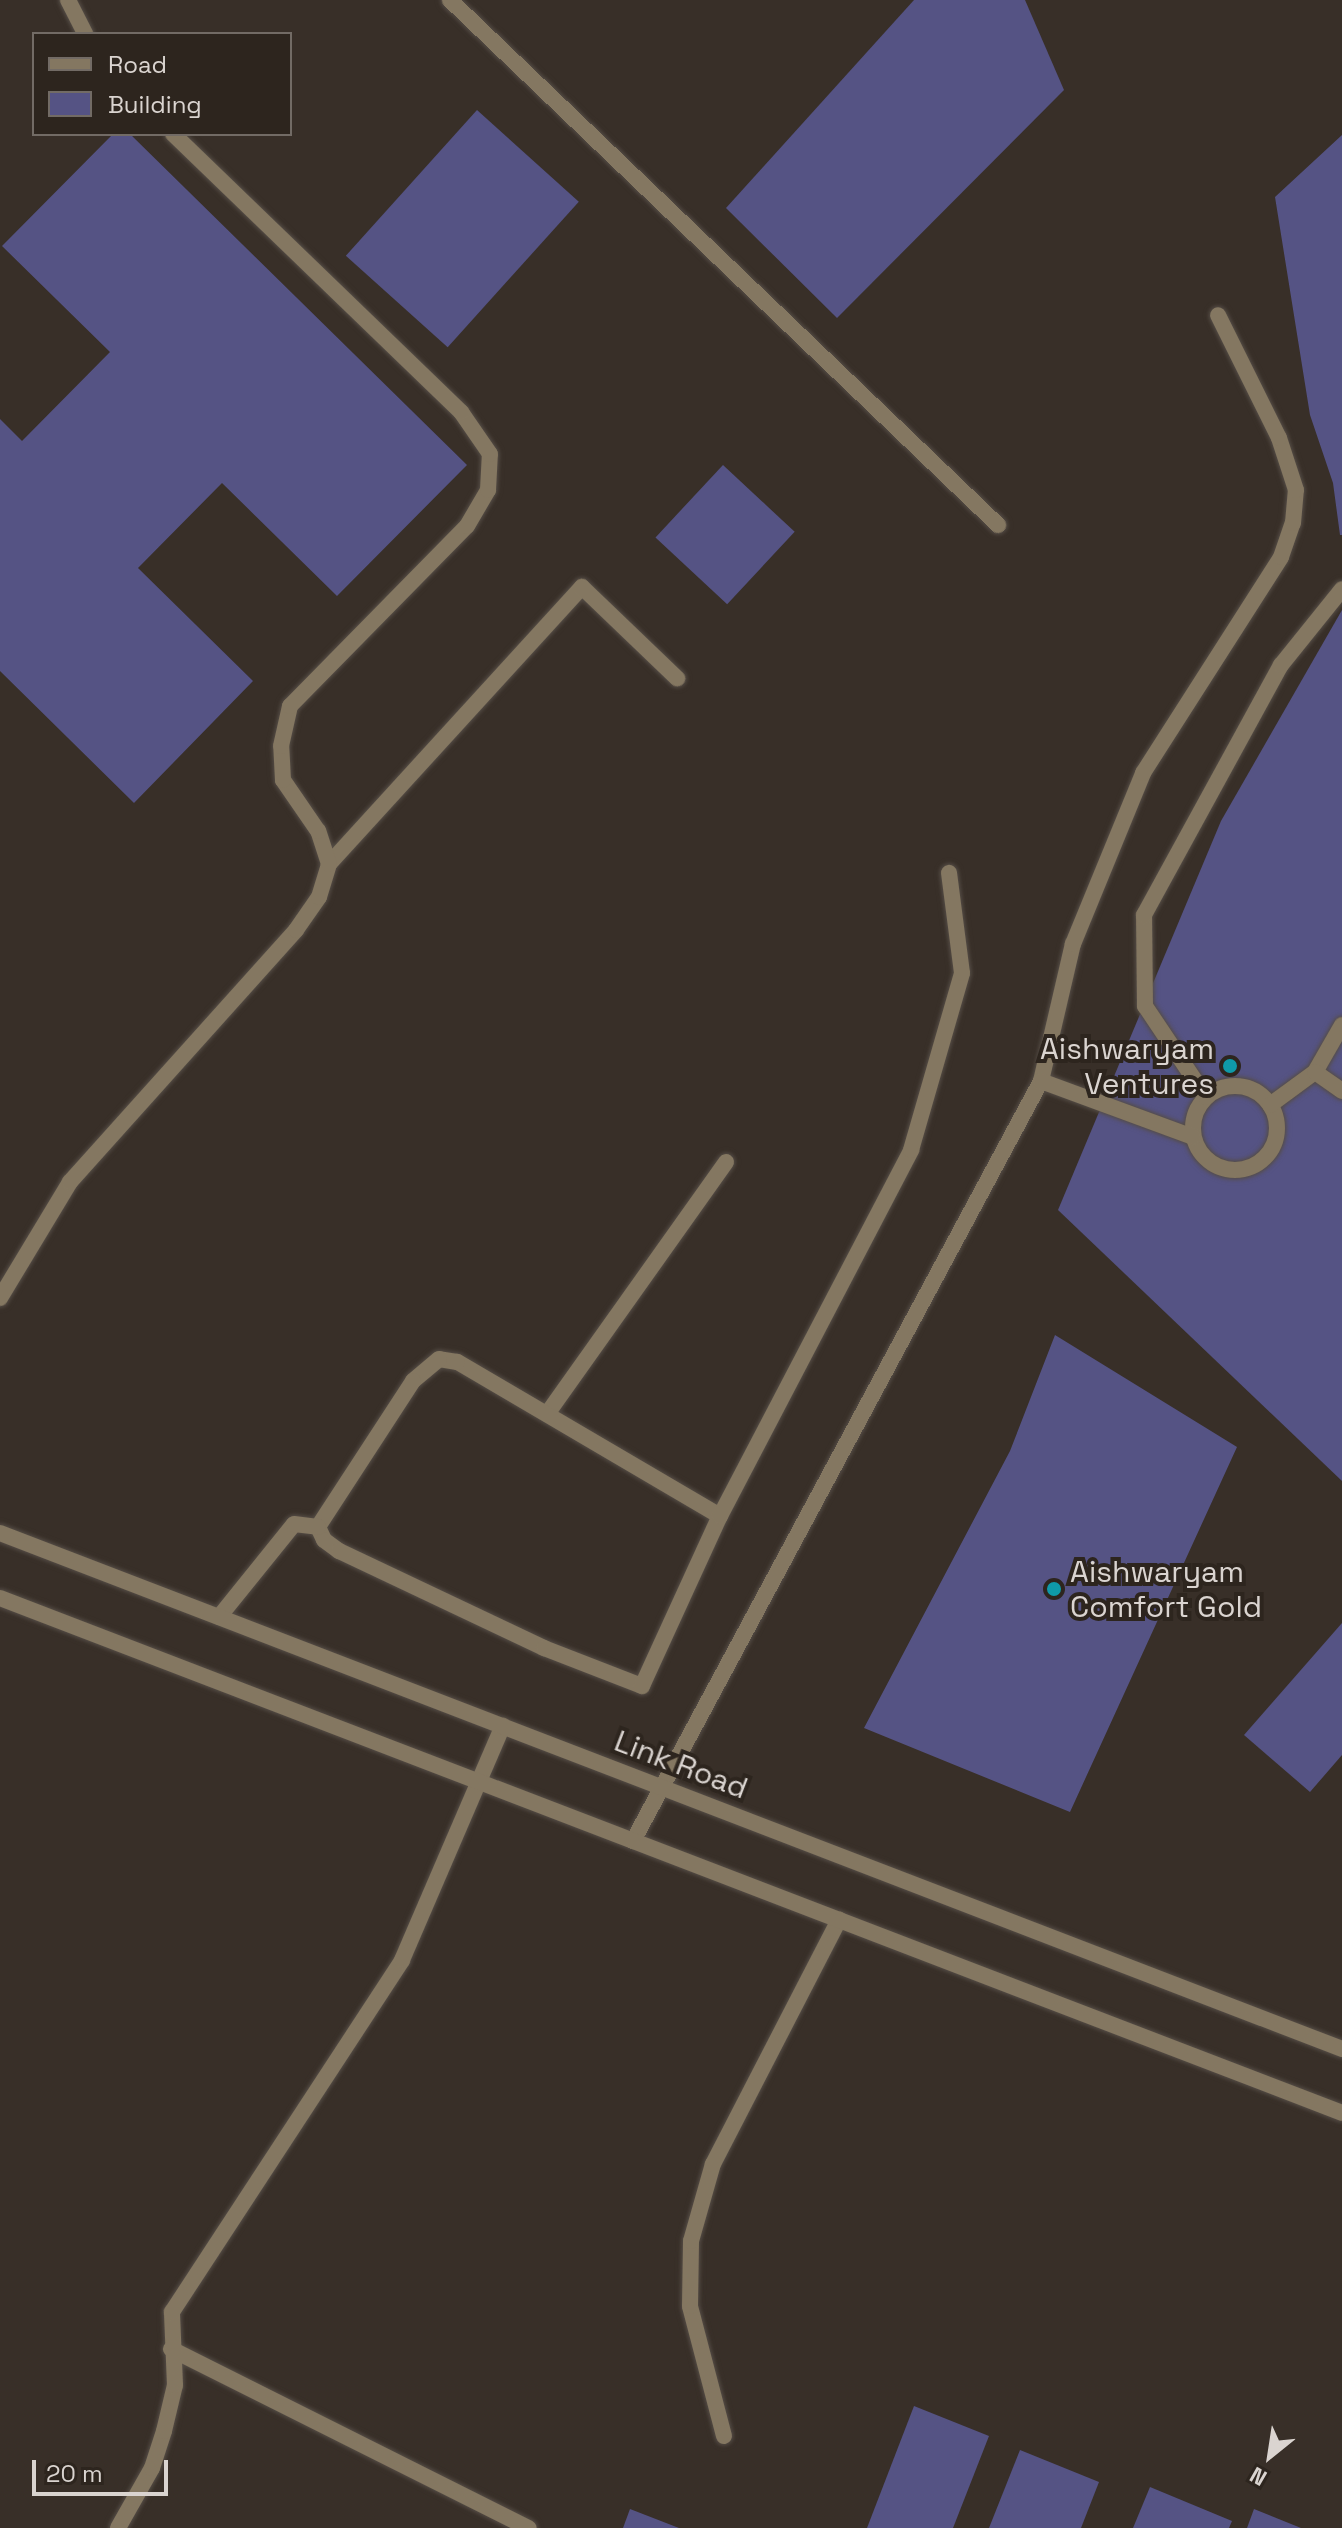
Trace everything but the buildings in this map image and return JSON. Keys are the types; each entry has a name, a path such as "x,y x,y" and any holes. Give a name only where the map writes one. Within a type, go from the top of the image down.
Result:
{"street":[{"path":"68,0 84,32"},
{"path":"450,0 998,525"},
{"path":"175,136 461,412 490,454 488,490 467,526 290,706 281,746 283,780 318,831 329,864"},
{"path":"633,1841 1041,1081 1057,1028 1058,992 1073,944 1143,773 1281,557 1293,523 1296,490 1279,438 1218,315"},
{"path":"0,1298 70,1182 296,930 319,897 329,864 582,587 677,678"},
{"path":"1206,1097 1145,1006 1144,915 1281,665 1342,589"},
{"path":"318,1527 324,1540 339,1551 544,1648 642,1686 720,1516 911,1150 962,973 949,873"},
{"path":"1270,1105 1315,1072 1342,1025"},
{"path":"1315,1072 1342,1091"},
{"path":"1041,1081 1193,1137"},
{"path":"1232,1086 1260,1094 1276,1117 1274,1144 1268,1155 1245,1170 1207,1161 1193,1137 1196,1109 1206,1097 1232,1086"},
{"path":"547,1414 726,1162"},
{"path":"318,1527 425,1365 439,1359 457,1362 720,1516"},
{"path":"219,1617 294,1524 318,1527"},
{"name":"Link Road","path":"0,1533 1342,2049"},
{"path":"0,1598 1342,2113"},
{"path":"118,2528 152,2468 164,2431 175,2385 171,2349 172,2312 402,1960 503,1726"},
{"path":"724,2436 690,2306 691,2241 713,2164 839,1920"},
{"path":"171,2349 529,2528"}],"place":[{"name":"Aishwaryam Ventures","path":"1230,1066"},
{"name":"Aishwaryam Comfort Gold","path":"1054,1589"}]}
